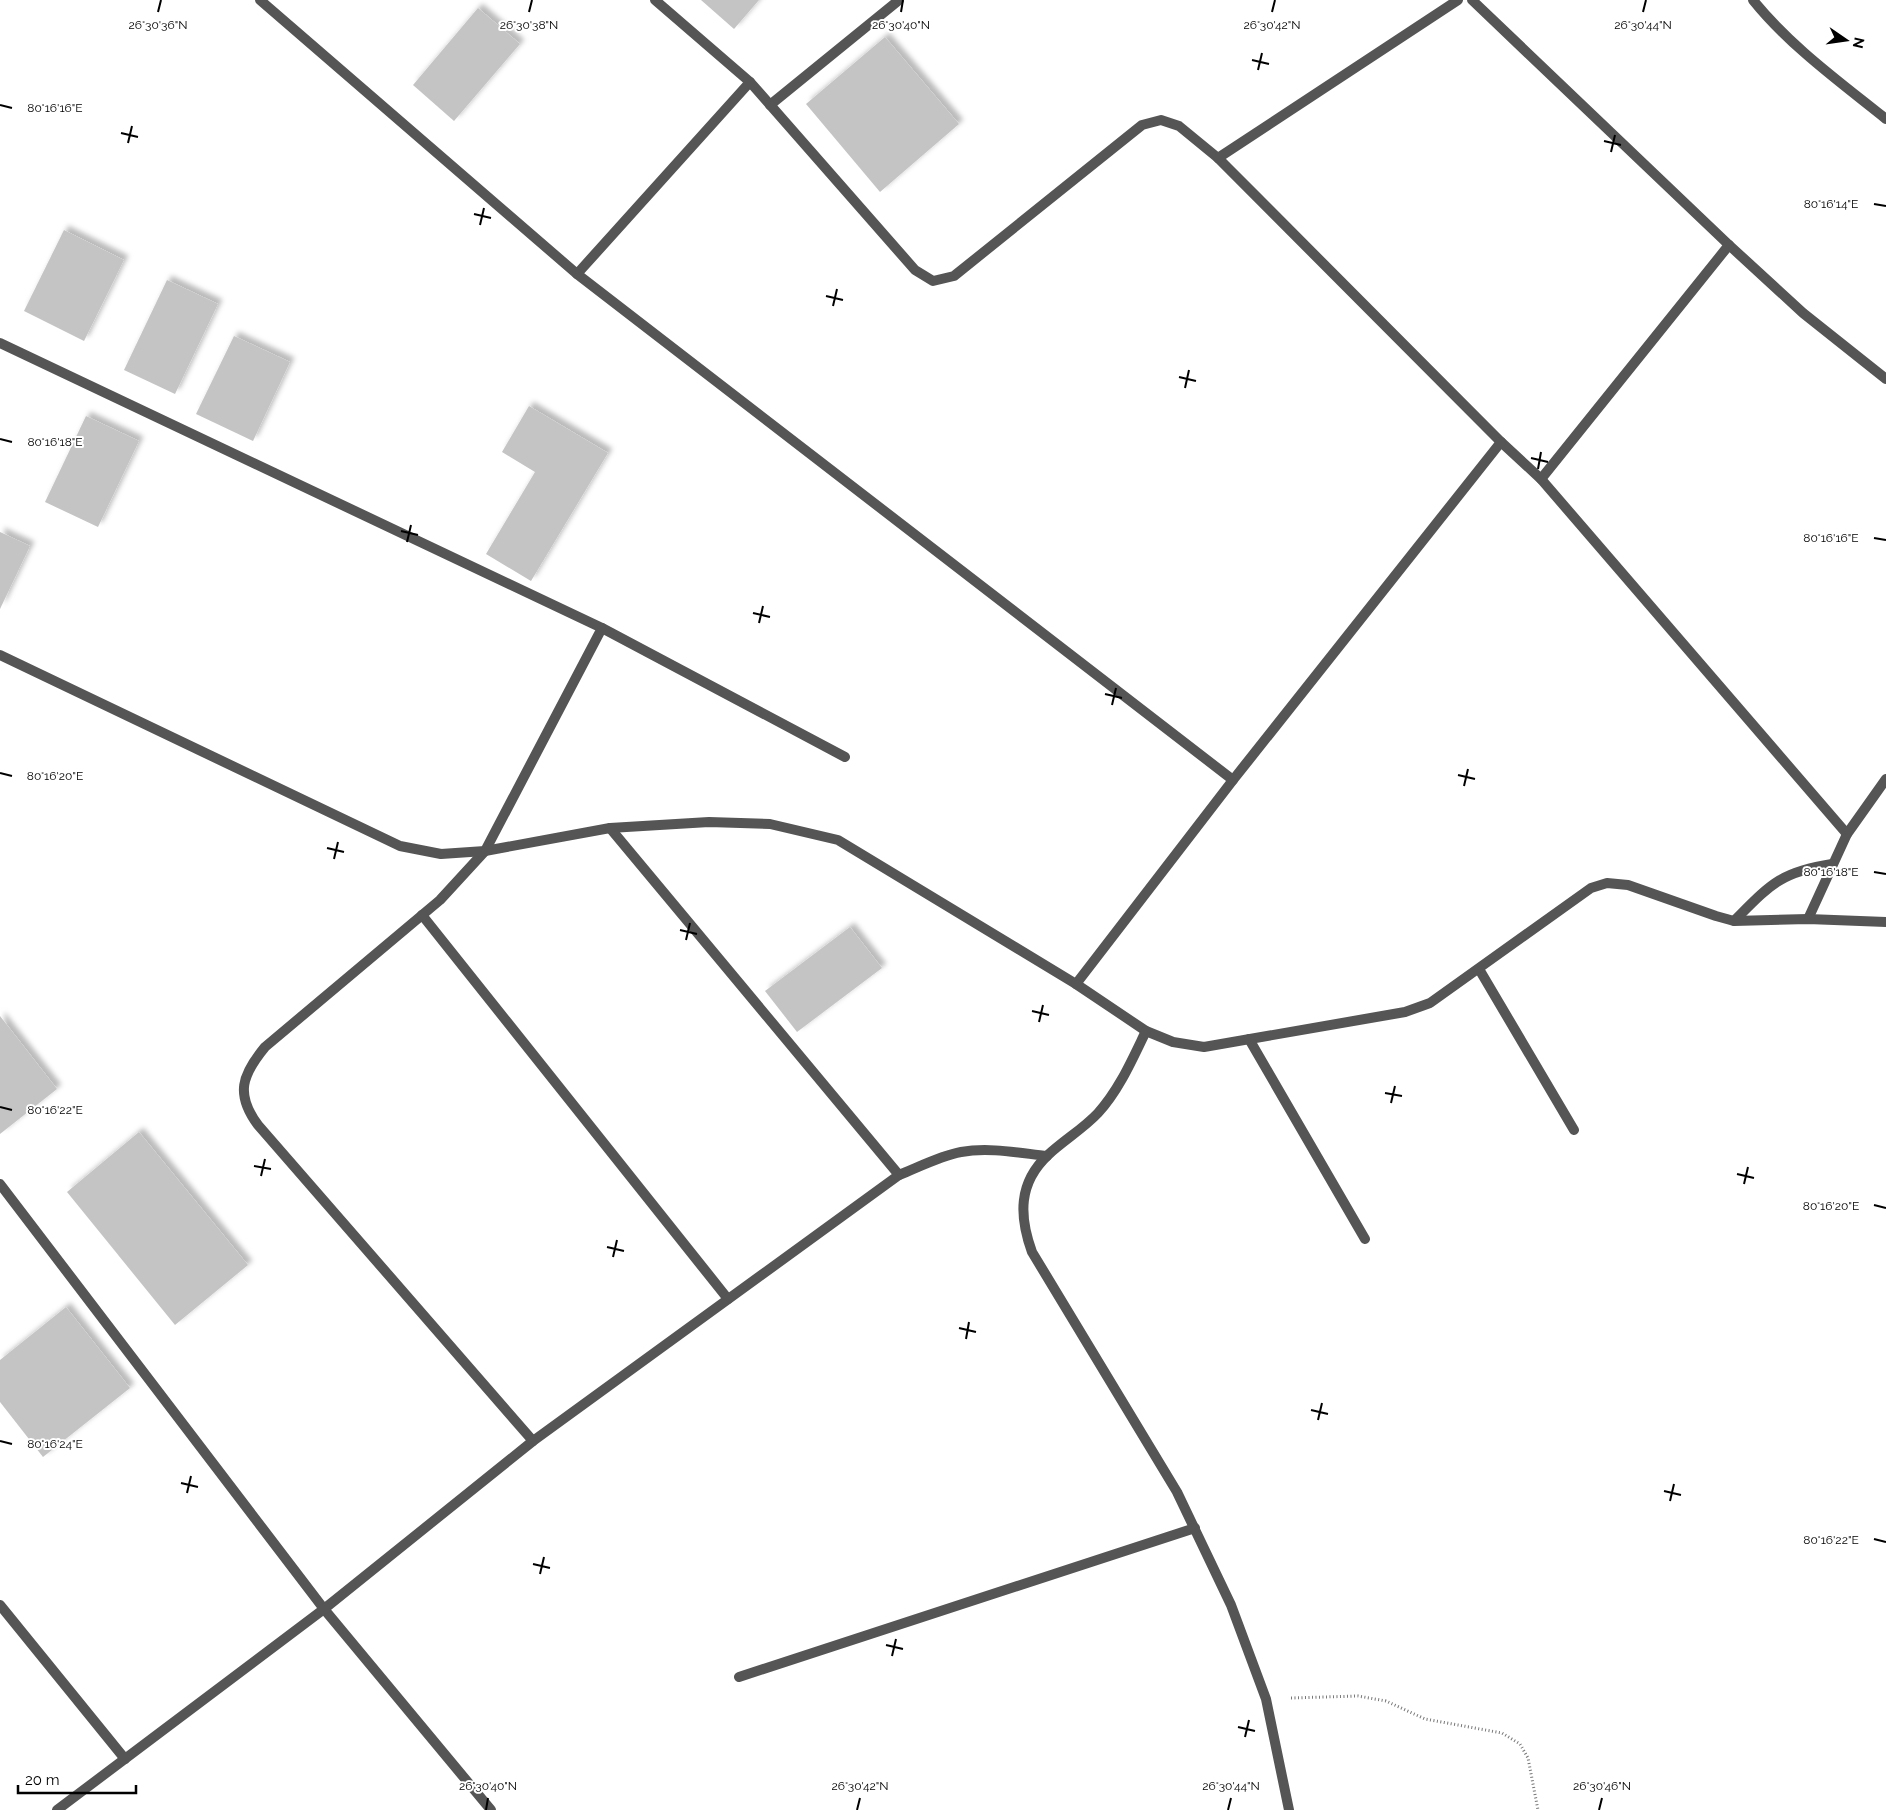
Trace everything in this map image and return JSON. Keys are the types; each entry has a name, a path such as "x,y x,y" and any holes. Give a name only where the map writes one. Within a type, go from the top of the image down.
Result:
{"street":[{"path":"260,0 577,274 1233,780"},
{"path":"655,0 750,82 915,270 933,281 954,276 1142,125 1161,120 1179,126 1218,158 1501,442 1541,479 1847,834"},
{"path":"770,105 899,0"},
{"path":"1218,158 1458,0"},
{"path":"1472,0 1729,246 1803,313 1886,379"},
{"path":"1753,0 1763,12 1827,72 1886,119"},
{"path":"577,274 750,82"},
{"path":"1541,479 1729,246"},
{"path":"0,343 602,628 845,757"},
{"path":"1076,984 1233,780 1501,442"},
{"path":"532,1441 258,1125 247,1110 242,1091 250,1066 265,1047 440,900 485,851 602,628"},
{"path":"0,655 400,846 441,854 485,851 610,828 709,822 770,824 838,840 1076,984 1146,1031 1173,1042 1204,1047 1405,1012 1430,1002 1591,888 1607,883 1628,885 1734,921 1808,919 1886,922"},
{"path":"1808,919 1847,834 1886,779"},
{"path":"610,828 899,1175"},
{"path":"1734,921 1770,884 1785,875 1803,868 1832,864"},
{"path":"422,915 728,1299"},
{"path":"1479,969 1574,1130"},
{"path":"1146,1031 1112,1097 1096,1115 1047,1156 1030,1178 1022,1204 1025,1231 1032,1252 1177,1492 1195,1528 1246,1641 1266,1698 1289,1810"},
{"path":"1249,1039 1365,1239"},
{"path":"58,1810 324,1609 532,1441 899,1175 961,1152 988,1151 1047,1156"},
{"path":"0,1184 324,1609 491,1810"},
{"path":"739,1677 1195,1528"},
{"path":"0,1605 125,1759"}],"path":[{"path":"1266,1698 1358,1696 1386,1701 1424,1719 1502,1733 1520,1744 1528,1758 1538,1810"}],"building":[{"path":"701,0 759,0 734,29"},
{"path":"478,8 520,44 454,121 413,85"},
{"path":"885,37 959,124 880,192 806,104"},
{"path":"64,230 124,260 84,341 24,311"},
{"path":"167,280 218,304 175,394 124,370"},
{"path":"234,336 290,362 253,441 196,414"},
{"path":"529,406 608,453 531,581 486,554 535,472 502,452"},
{"path":"86,416 139,441 98,527 45,502"},
{"path":"0,532 30,546 0,609"},
{"path":"850,927 882,968 797,1032 765,991"},
{"path":"0,1016 57,1089 0,1134"},
{"path":"139,1132 248,1265 175,1325 67,1192"},
{"path":"66,1307 130,1388 43,1457 0,1402 0,1360"}]}
